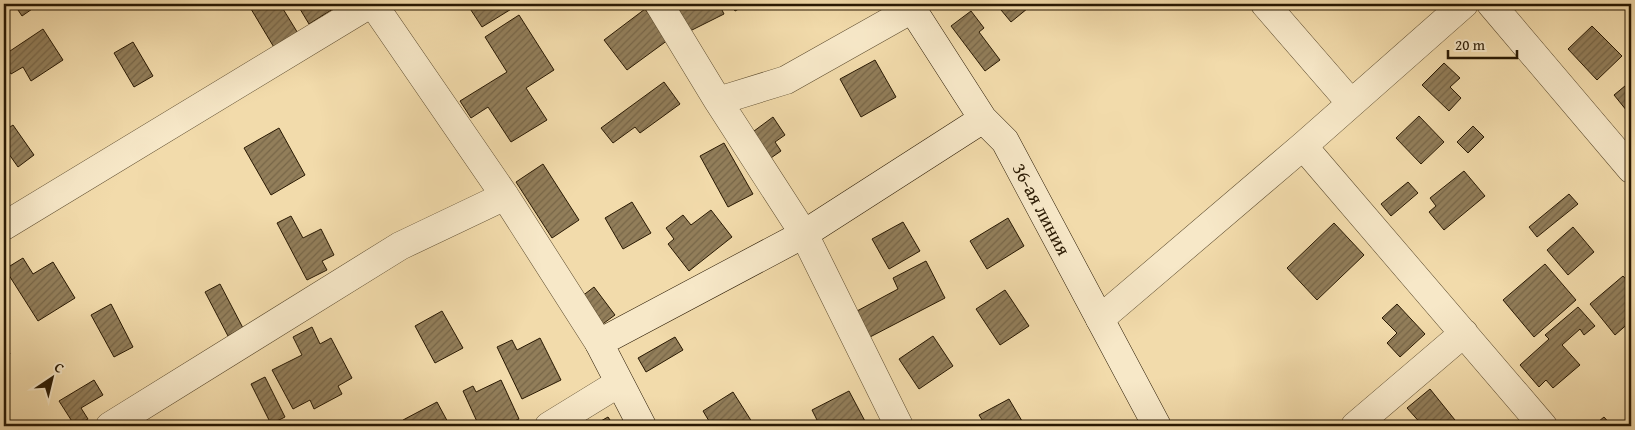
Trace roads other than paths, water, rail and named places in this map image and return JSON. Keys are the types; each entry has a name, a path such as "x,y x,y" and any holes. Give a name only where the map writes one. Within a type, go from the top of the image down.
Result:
{"street":[{"path":"4,226 372,4 505,196 599,343 642,426"},
{"path":"659,4 718,101 804,234 899,426"},
{"path":"1265,4 1350,102"},
{"path":"1100,319 1303,146 1350,102 1464,4"},
{"path":"1490,4 1631,169"},
{"path":"718,101 786,80 910,6"},
{"name":"36-ая линия","path":"910,6 983,119 1005,141 1157,426"},
{"path":"599,343 804,234 983,119"},
{"path":"1303,146 1543,426"},
{"path":"110,426 400,246 505,196"},
{"path":"1354,426 1464,333"},
{"path":"549,426 619,383"}]}
